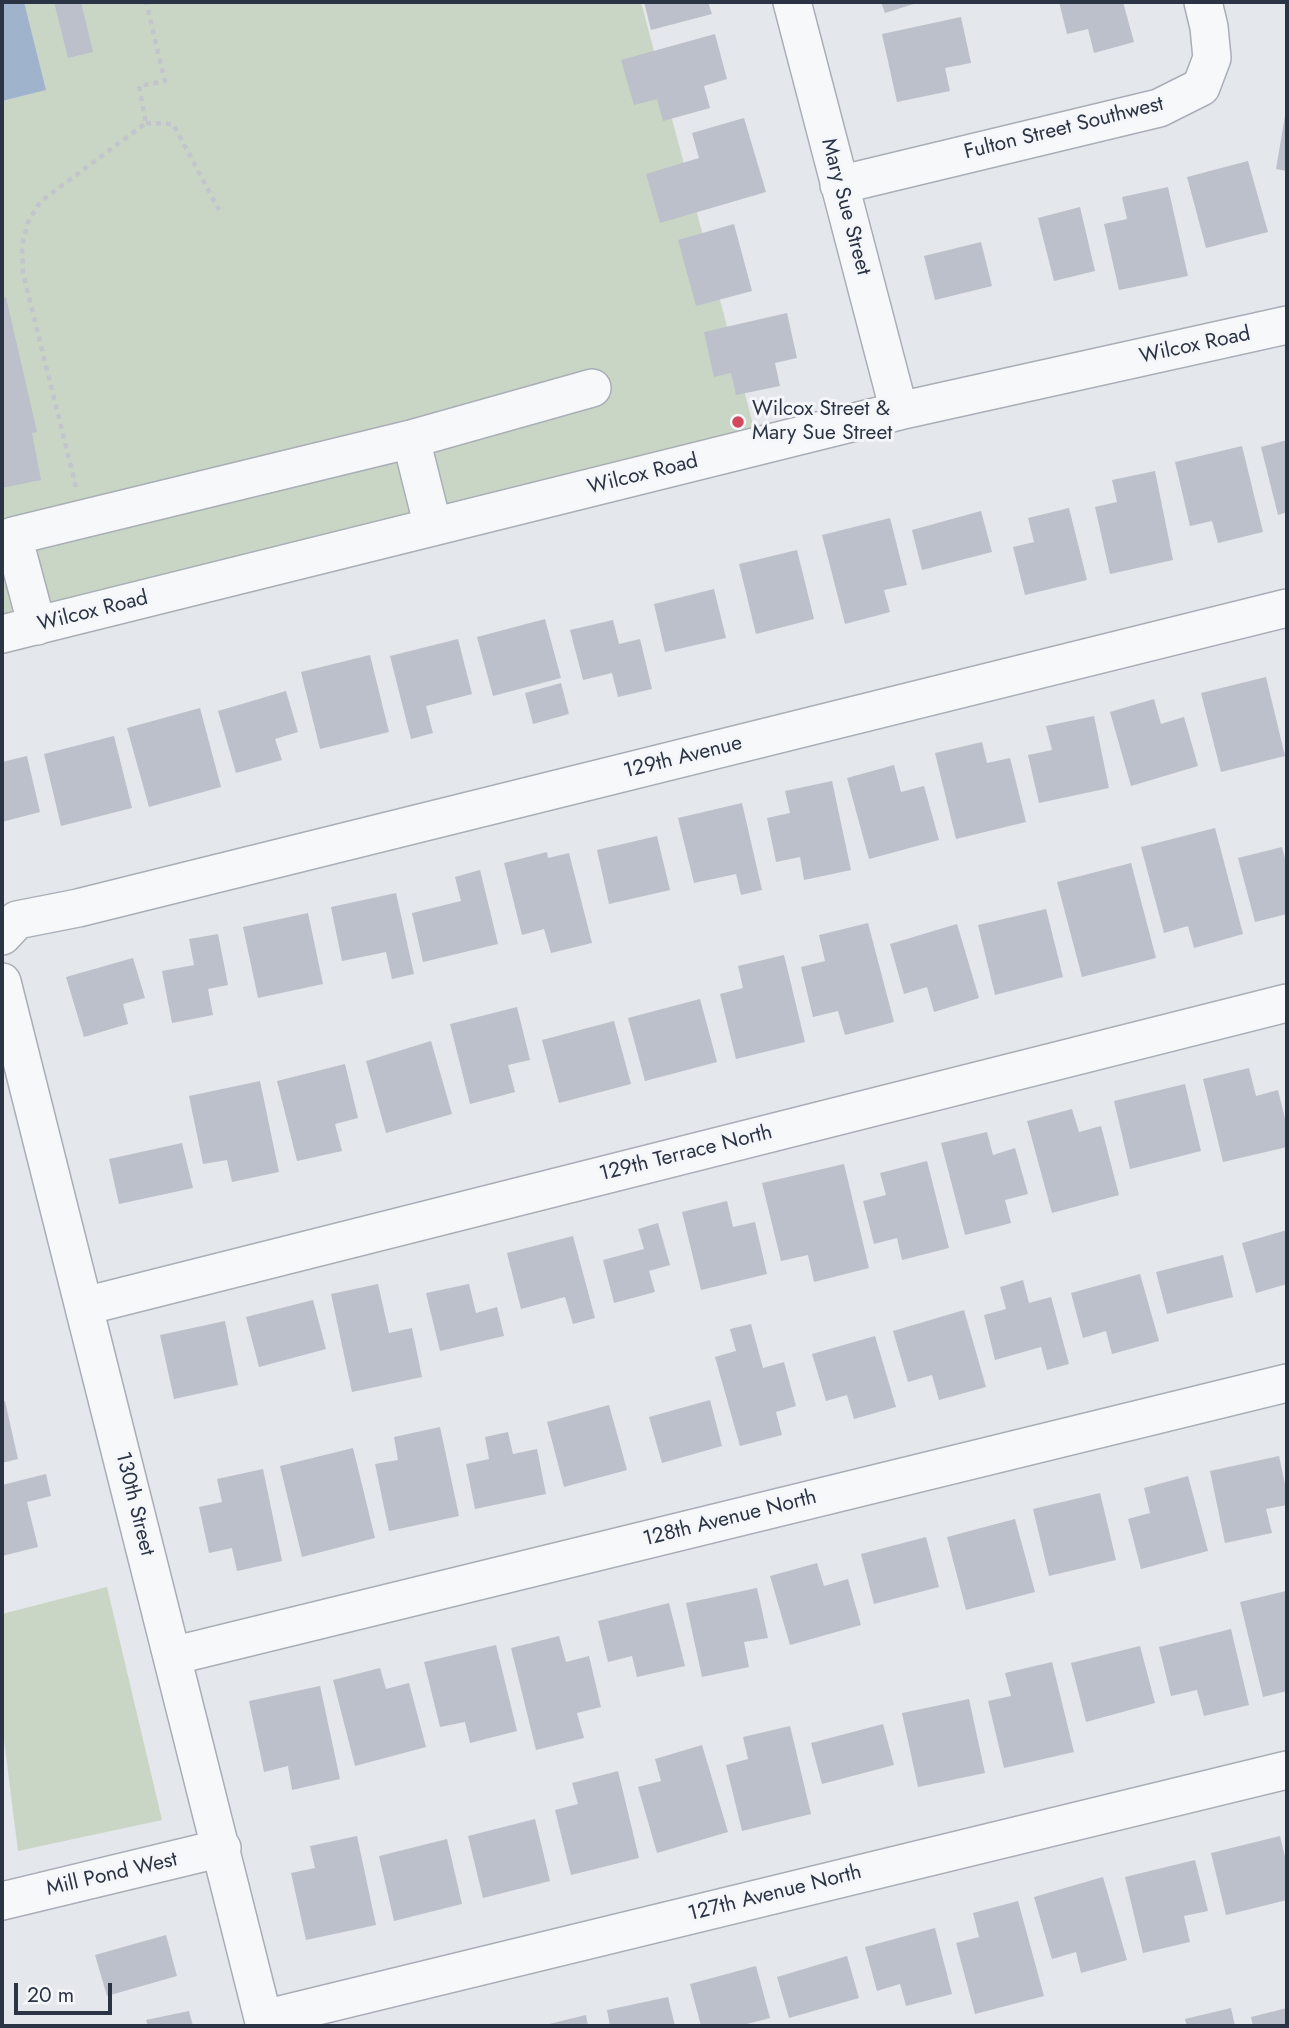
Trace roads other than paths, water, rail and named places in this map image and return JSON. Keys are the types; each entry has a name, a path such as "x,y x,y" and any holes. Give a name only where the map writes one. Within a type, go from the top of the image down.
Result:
{"street":[{"name":"Mary Sue Street","path":"792,2 899,411"},
{"name":"Fulton Street Southwest","path":"839,185 1159,108 1201,87 1212,58 1203,2"},
{"name":"Wilcox Road","path":"2,634 899,411 1287,326"},
{"path":"37,626 7,537 411,439 592,388"},
{"path":"411,439 433,527"},
{"name":"129th Avenue","path":"2,936 17,920 78,908 1287,608"},
{"name":"130th Street","path":"2,982 264,2022"},
{"name":"129th Terrace North","path":"85,1306 1287,1003"},
{"name":"128th Avenue North","path":"172,1656 1287,1383"},
{"name":"127th Avenue North","path":"264,2022 1287,1770"},
{"name":"Mill Pond West","path":"2,1901 222,1848"}],"water":[{"path":"2,2 24,2 46,90 2,101"}],"place":[{"name":"Wilcox Street & Mary Sue Street","path":"738,422"}]}
